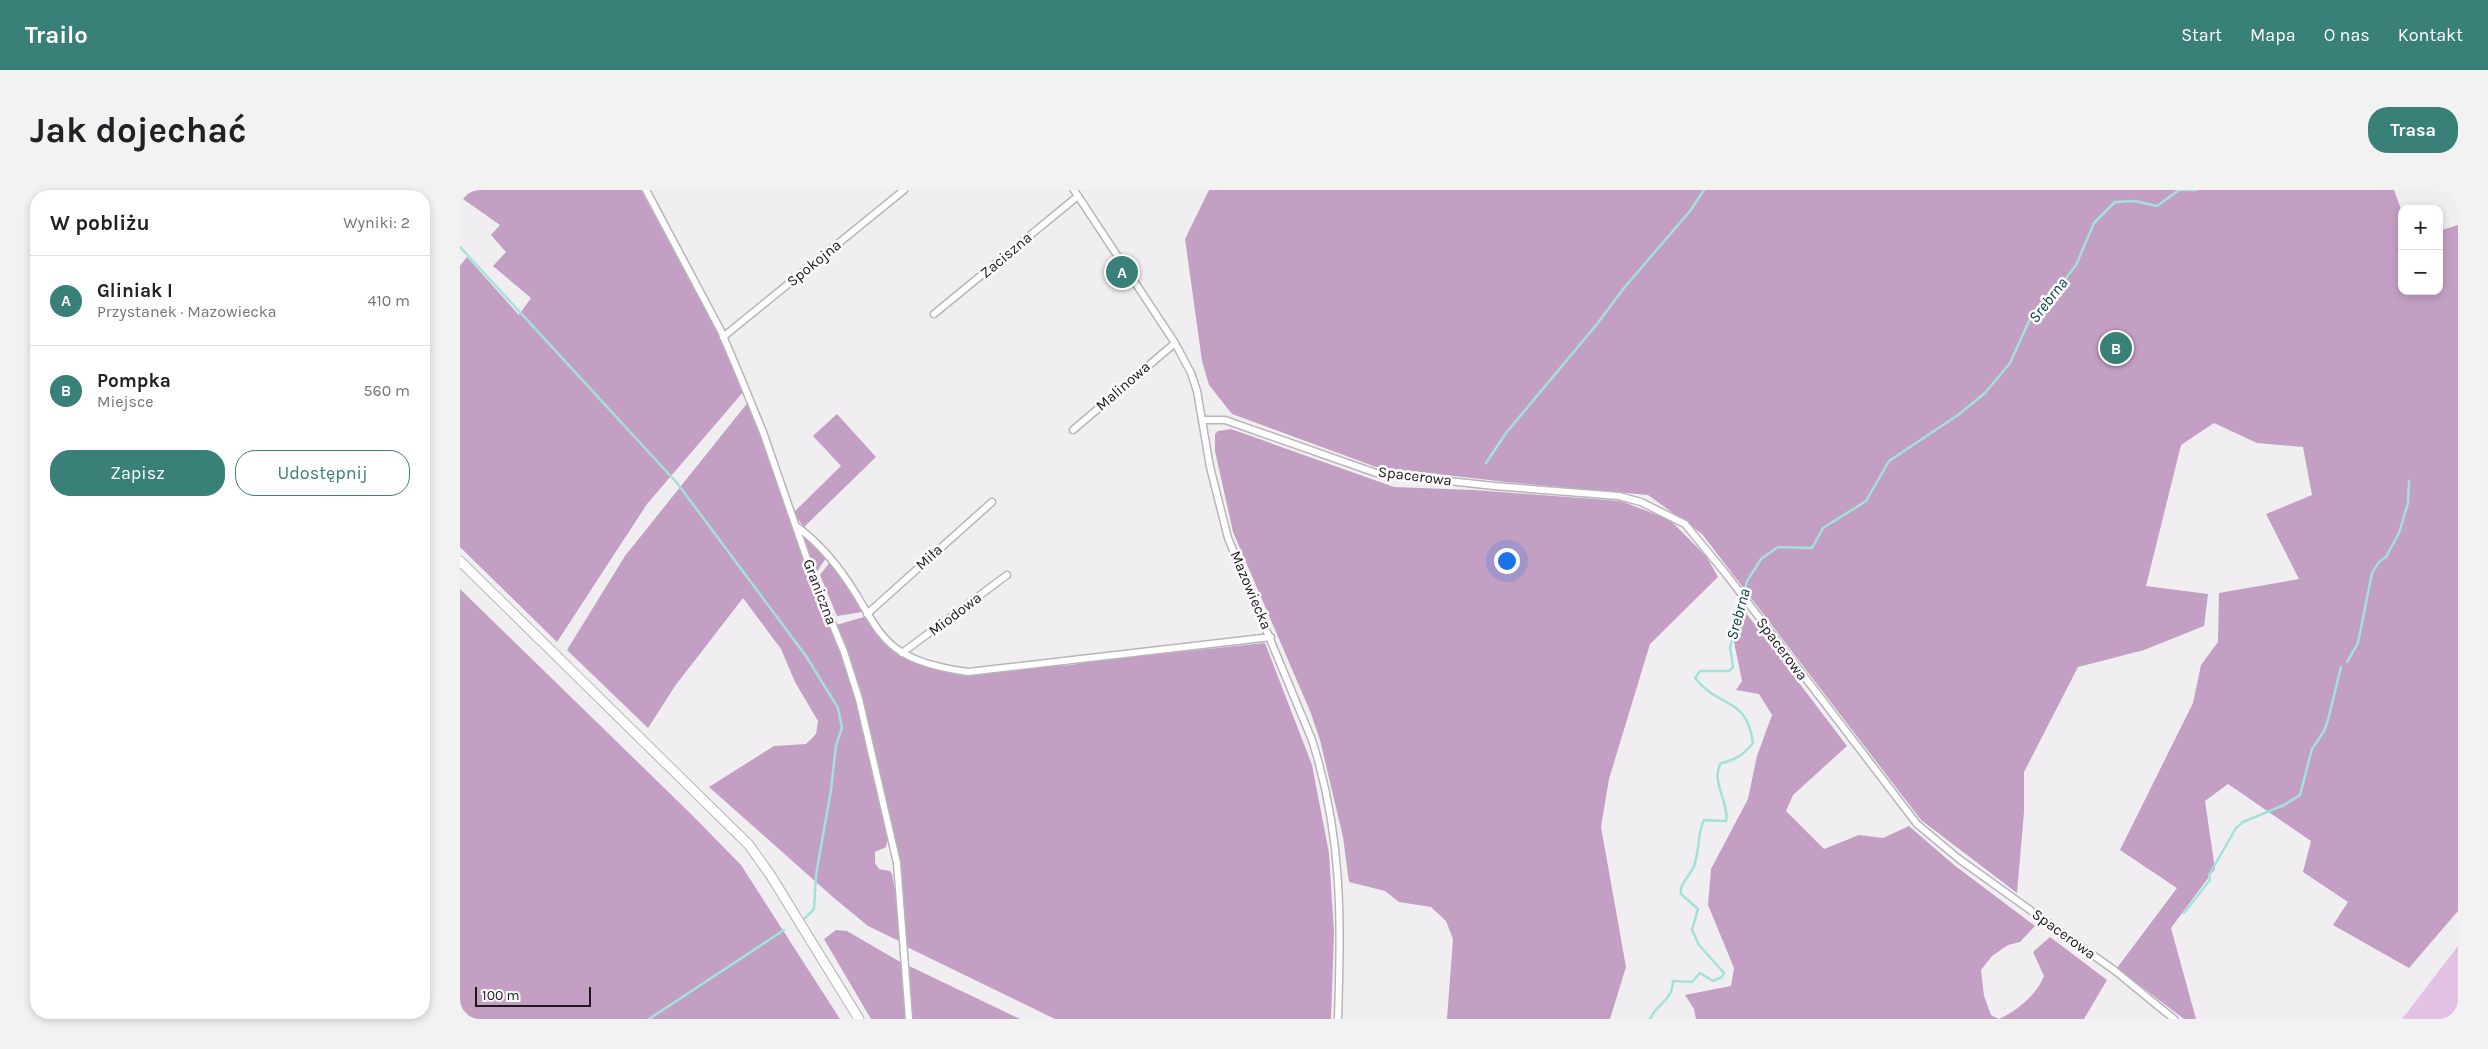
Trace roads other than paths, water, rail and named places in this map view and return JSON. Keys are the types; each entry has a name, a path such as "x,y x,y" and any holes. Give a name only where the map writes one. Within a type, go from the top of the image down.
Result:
{"main road":[{"path":"460,562 749,845 771,876 859,1019"}],"street":[{"name":"Graniczna","path":"646,190 724,337 764,432 795,526 844,652 859,699 896,863 909,1019"},
{"name":"Spokojna","path":"724,337 904,190"},
{"name":"Zaciszna","path":"934,314 1076,193"},
{"name":"Mazowiecka","path":"1076,193 1175,342 1191,373 1203,420 1210,467 1228,538 1271,638 1320,764 1335,837 1341,915 1338,1019"},
{"name":"Malinowa","path":"1073,430 1175,342"},
{"name":"Spacerowa","path":"1203,420 1225,420 1376,472 1494,486 1619,496 1641,502 1684,524 1750,606 1917,824 1959,859 2121,976 2174,1019"},
{"name":"Miła","path":"867,614 992,502"},
{"path":"795,526 816,542 839,569 882,635 902,653 922,661 968,672 1271,638"},
{"name":"Miodowa","path":"902,653 1007,575"}],"waterway":[{"path":"1486,463 1506,433 1597,324 1624,288 1690,211 1704,190"},
{"name":"Srebrna","path":"1650,1019 1667,998 1673,981 1692,982 1700,973 1713,981 1722,977 1724,973 1699,945 1692,930 1698,909 1681,894 1681,890 1683,883 1694,866 1700,831 1704,820 1726,821 1725,807 1718,777 1721,763 1739,756 1753,743 1750,728 1745,717 1730,704 1704,687 1695,678 1700,671 1729,671 1733,667 1730,648 1747,581 1761,559 1778,547 1812,548 1823,528 1866,501 1889,461 1958,415 1985,393 2010,363 2029,321 2057,290 2076,265 2094,223 2115,202 2135,201 2157,206 2179,190"},
{"name":"Srebrna","path":"2181,190 2196,190"},
{"path":"460,247 677,483 806,656 838,708 842,728 836,745 831,790 816,875 814,909 805,918"},
{"path":"2347,662 2358,643 2372,573 2379,562 2386,557 2399,533 2408,503 2409,481"},
{"path":"2184,913 2210,880 2209,875 2236,828 2243,822 2284,805 2300,795 2312,749 2324,731 2328,720 2341,667"},
{"path":"649,1019 784,930"}],"place":[{"name":"Gliniak I","path":"1122,272"},
{"name":"Pompka","path":"2116,348"}]}
